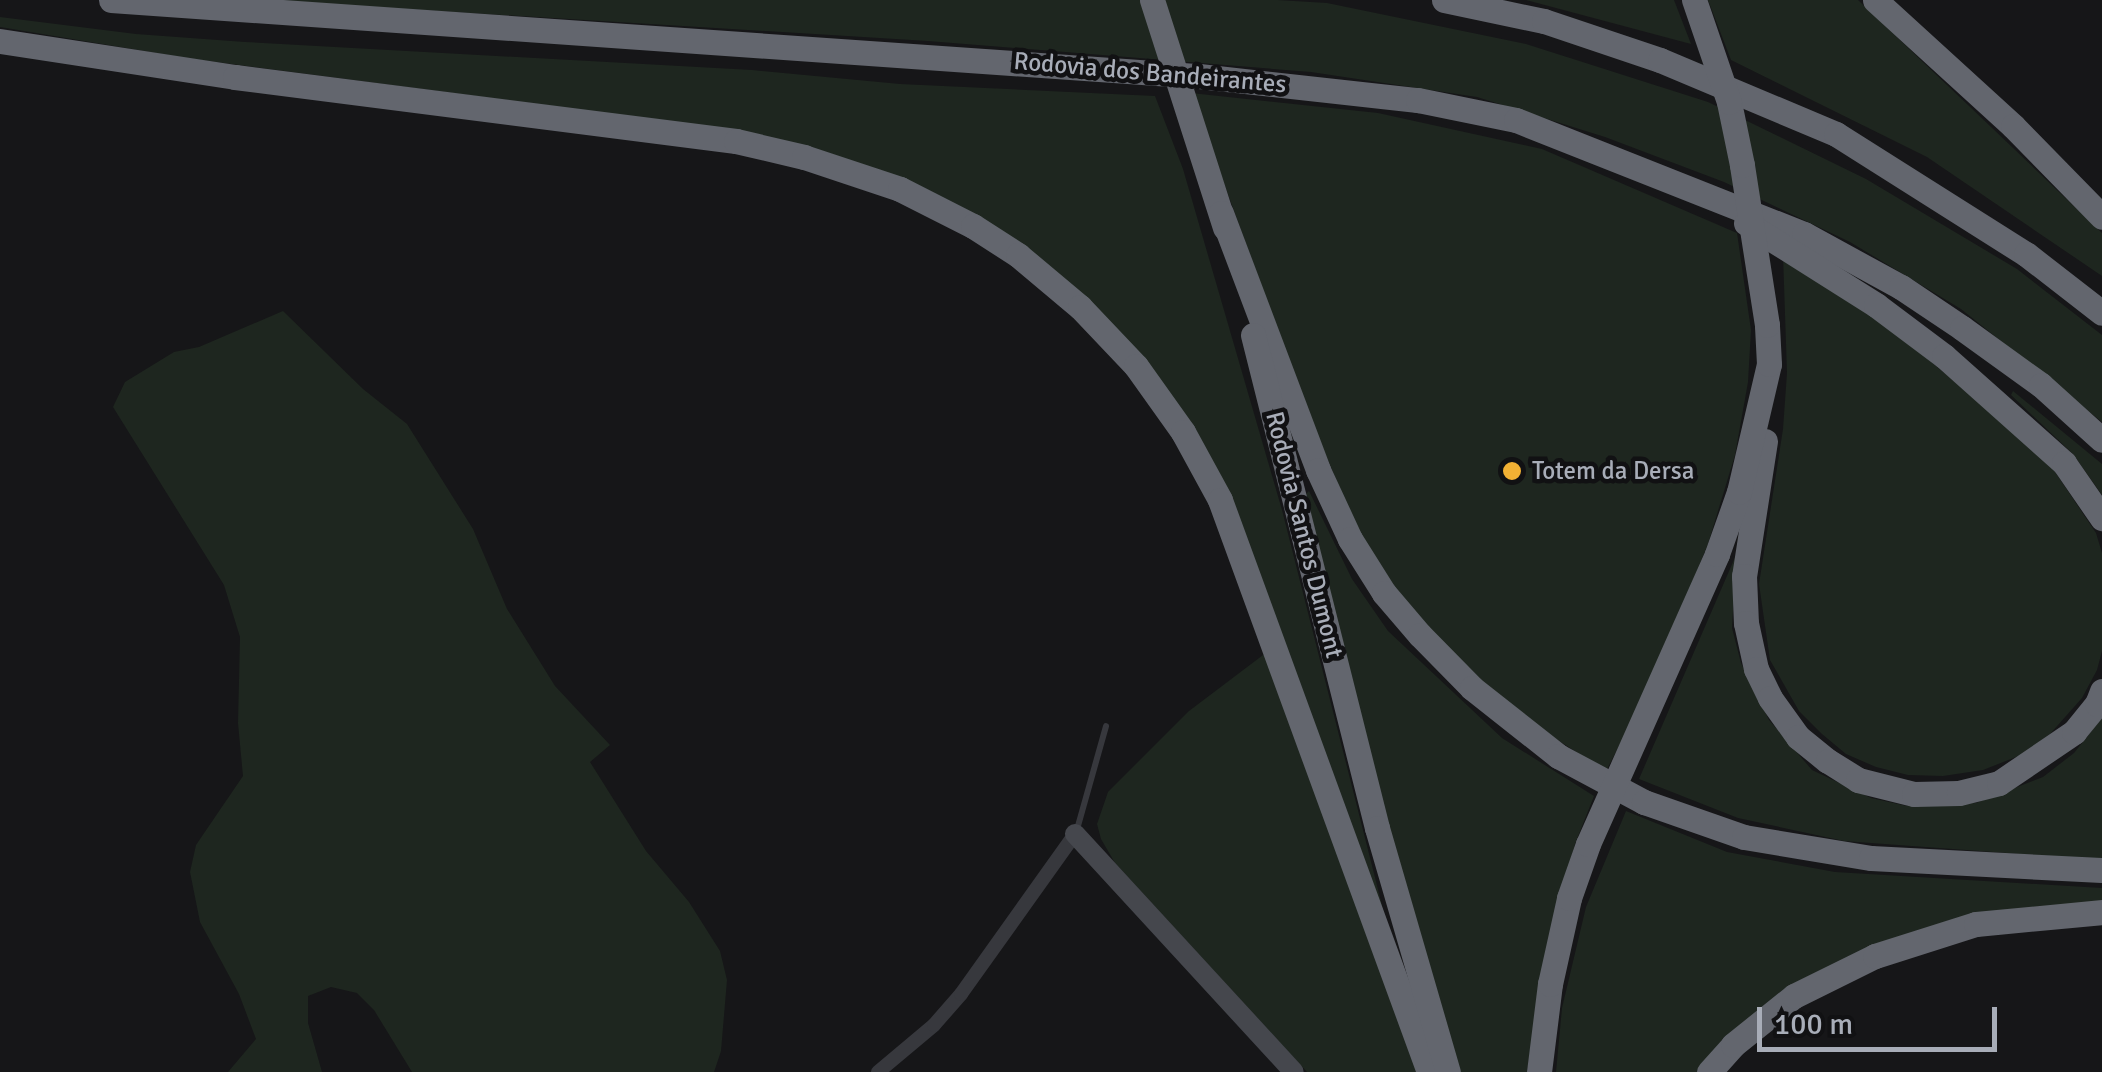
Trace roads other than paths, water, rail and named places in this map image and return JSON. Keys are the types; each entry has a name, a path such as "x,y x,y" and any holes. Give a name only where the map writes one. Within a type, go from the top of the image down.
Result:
{"highway":[{"name":"Rodovia dos Bandeirantes","path":"110,0 891,52 1351,92 1516,120 1804,234 1901,287 2042,386 2102,440"},
{"name":"Rodovia Santos Dumont","path":"1152,0 1221,213 1376,828 1448,1072"},
{"path":"1444,0 1560,26 1660,60 1821,126 1951,204 2102,313"},
{"path":"1694,0 1729,102 1755,232 1768,325 1768,422 1744,576 1746,622 1763,683 1798,737 1858,780 1914,794 1959,793 1999,783 2052,750 2097,704 2102,691"},
{"path":"1875,0 2013,126 2102,217"},
{"path":"0,41 235,76 736,141 804,156 900,189 973,226 1018,255 1080,306 1136,366 1183,432 1220,500 1429,1072"},
{"path":"1691,188 1876,305 1944,356 2064,463 2102,518"},
{"path":"1221,213 1318,470 1350,539 1384,593 1420,635 1472,688 1558,756 1644,802 1744,837 1871,858 2102,870"},
{"path":"1539,1072 1558,942 1588,844 1717,554 1738,492 1769,364"},
{"path":"1709,1072 1732,1045 1794,996 1875,956 1976,924 2102,912"}],"street":[{"path":"878,1072 934,1025 962,994 1076,834 1294,1072"}],"lane":[{"path":"1076,834 1106,726"}],"place":[{"name":"Totem da Dersa","path":"1512,471"}]}
